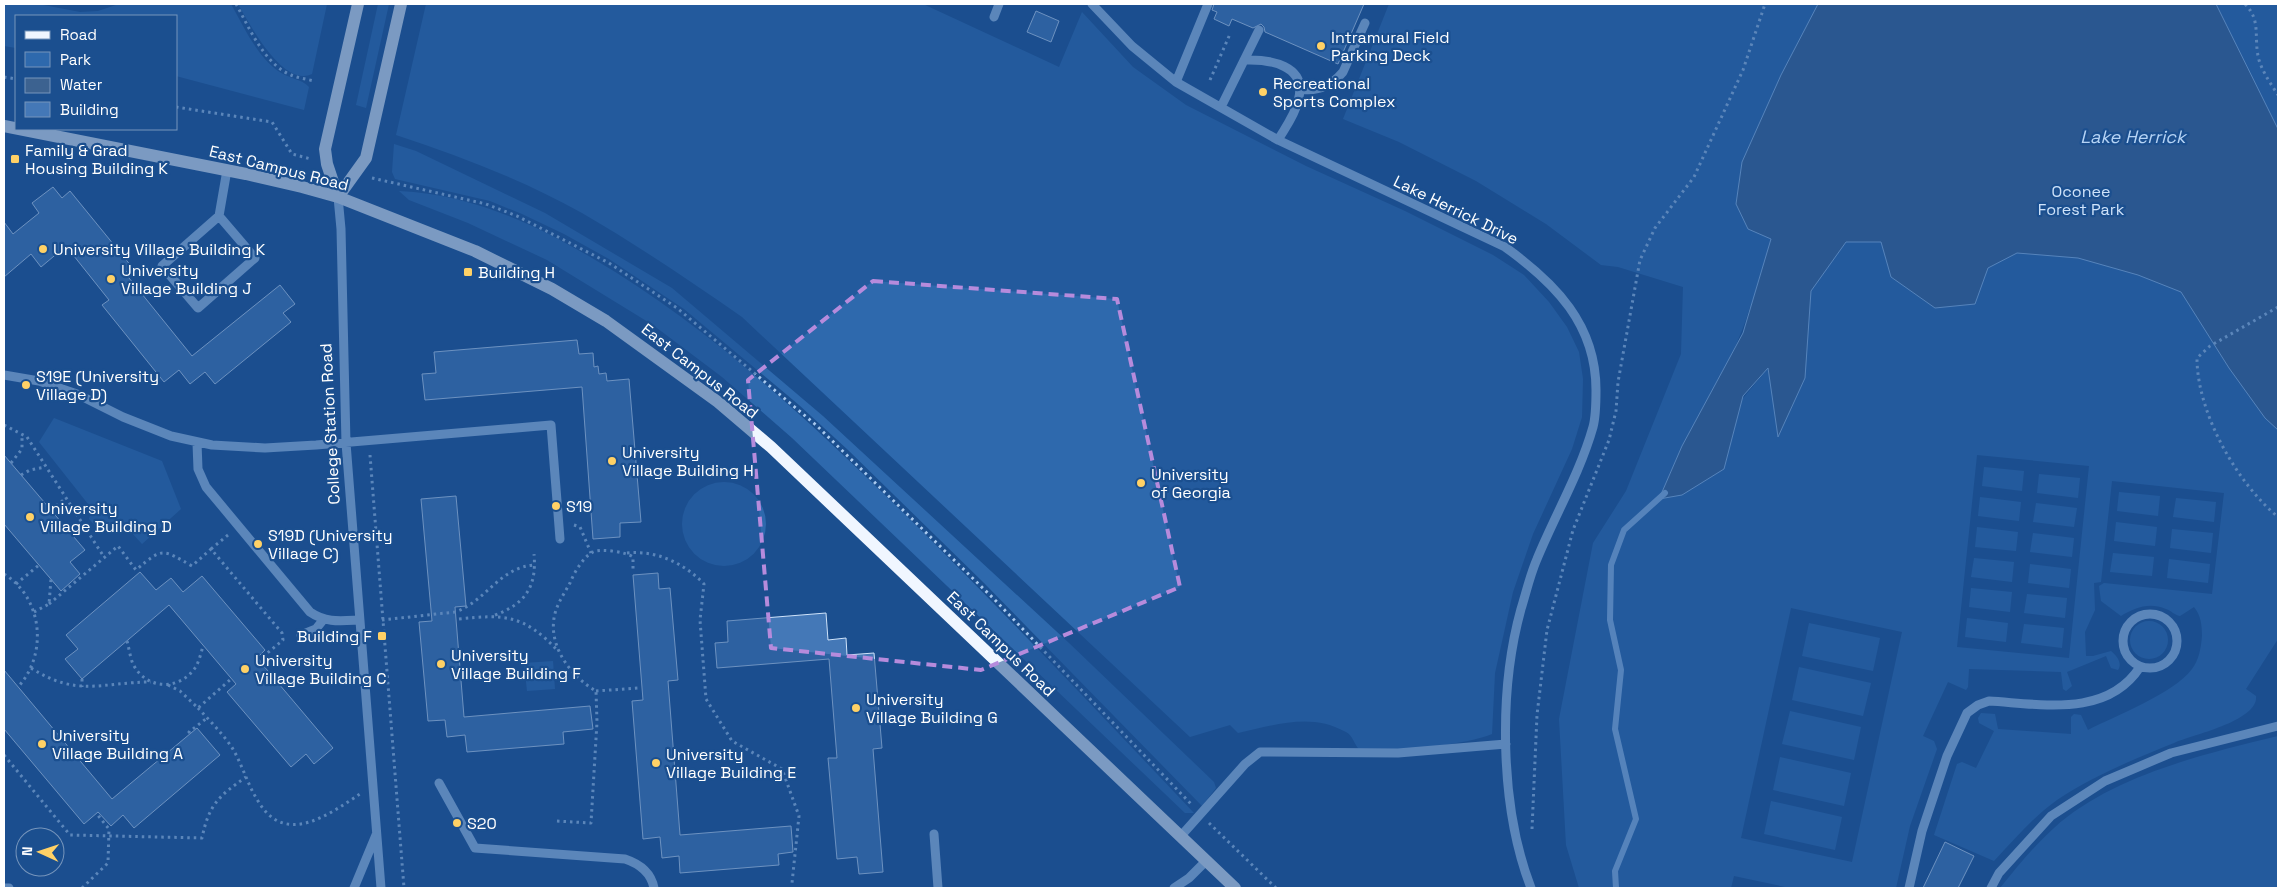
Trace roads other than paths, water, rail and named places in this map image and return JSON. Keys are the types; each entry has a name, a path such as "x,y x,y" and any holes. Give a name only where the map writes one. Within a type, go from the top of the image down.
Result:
{"main road":[{"name":"College Station Road","path":"338,197 327,164 325,149 358,4"},
{"path":"338,197 366,158 401,4"},
{"name":"East Campus Road","path":"24,130 227,170 338,197 414,226 513,269 606,321 662,359 718,402 771,447 1235,888"}],"street":[{"path":"994,17 999,4"},
{"name":"Lake Herrick Drive","path":"1092,4 1145,59 1176,82 1278,140 1505,247 1535,268 1559,293 1578,320 1589,341 1596,367 1594,425 1571,485 1536,560 1521,611 1509,666 1506,744 1508,776 1516,830 1531,888"},
{"path":"1176,82 1208,4"},
{"path":"1300,89 1320,88 1343,72 1365,23"},
{"path":"1221,107 1259,30"},
{"path":"1244,60 1269,60 1280,64 1297,78 1300,89 1299,101 1278,140"},
{"path":"219,216 255,258 198,308 162,266 219,216 227,170"},
{"name":"College Station Road","path":"338,197 341,229 346,442 381,888"},
{"path":"4,375 39,381 77,394 123,417 171,436 198,443 265,448 551,425 560,539"},
{"path":"198,443 198,469 206,487 310,612 323,620 334,622 359,620"},
{"path":"2146,614 2154,614 2166,618 2174,626 2177,634 2178,643 2174,654 2161,666 2151,668 2140,666 2129,658 2125,651 2123,641 2128,625 2135,618 2146,614"},
{"path":"301,635 316,629 323,620"},
{"path":"1909,888 1922,831 1946,756 1967,713 1978,705 1989,701 2066,706 2082,704 2123,686 2133,677 2140,666"},
{"path":"1991,888 1999,873 2051,816 2105,781 2171,753 2278,726"},
{"path":"1180,837 1245,764 1260,752 1398,753 1506,744"},
{"path":"439,783 475,848 625,859 644,868 650,876 654,888"},
{"path":"354,888 377,832"},
{"path":"934,834 938,888"},
{"path":"1174,888 1189,878 1206,861"},
{"path":"4,888 9,888"}],"water":[{"name":"Lake Herrick","path":"1818,4 2216,4 2278,129 2278,430 2265,418 2229,368 2181,292 2138,275 2078,258 2017,253 1988,268 1975,304 1935,308 1891,277 1881,242 1846,242 1811,291 1805,378 1778,437 1768,368 1743,396 1724,469 1682,495 1659,499 1682,446 1743,333 1771,239 1748,229 1736,204 1742,162 1781,75"}],"waterway":[{"path":"1616,888 1615,871 1636,819 1615,729 1621,670 1610,620 1611,565 1624,530 1665,493"}],"place":[{"name":"Intramural Field Parking Deck","path":"1321,46"},
{"name":"Recreational Sports Complex","path":"1263,92"},
{"name":"Family & Grad Housing Building K","path":"15,159"},
{"name":"University Village Building K","path":"43,249"},
{"name":"Building H","path":"468,272"},
{"name":"University Village Building J","path":"111,279"},
{"name":"S19E (University Village D)","path":"26,385"},
{"name":"University Village Building H","path":"612,461"},
{"name":"University of Georgia","path":"1141,483"},
{"name":"S19","path":"556,506"},
{"name":"University Village Building D","path":"30,517"},
{"name":"S19D (University Village C)","path":"258,544"},
{"name":"Building F","path":"382,636"},
{"name":"University Village Building F","path":"441,664"},
{"name":"University Village Building C","path":"245,669"},
{"name":"University Village Building G","path":"856,708"},
{"name":"University Village Building A","path":"42,744"},
{"name":"University Village Building E","path":"656,763"},
{"name":"S20","path":"457,823"}],"park label":[{"name":"Oconee Forest Park","path":"2081,200"}]}
